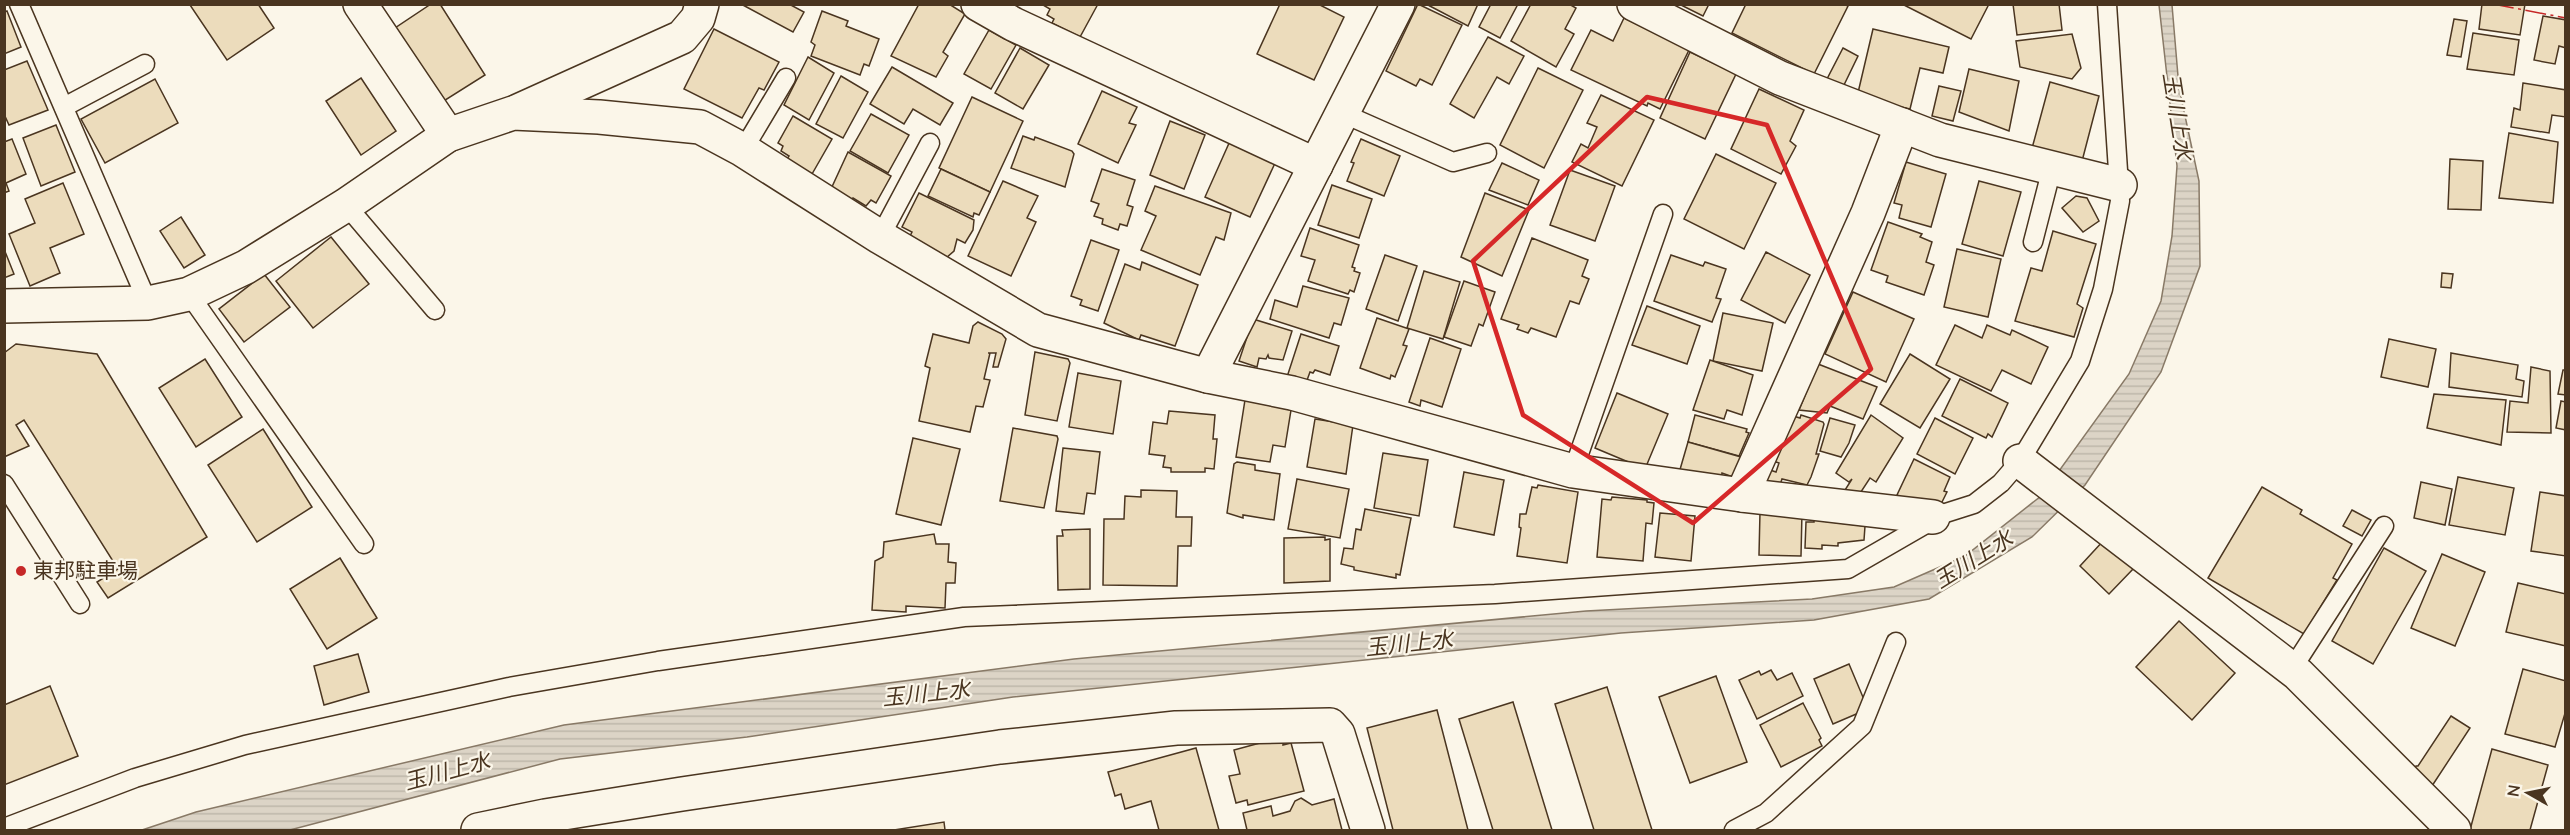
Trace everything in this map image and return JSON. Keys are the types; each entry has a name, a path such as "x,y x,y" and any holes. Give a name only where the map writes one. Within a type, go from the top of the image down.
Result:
{"street":[{"path":"360,4 448,135"},
{"path":"4,306 148,303 189,294 246,267 346,205 448,135 513,113 682,37 698,18 702,4"},
{"path":"978,4 1013,24 1316,165"},
{"path":"1634,4 1780,78 1940,140 2120,185"},
{"path":"1208,376 1316,165 1393,6"},
{"path":"583,82 578,99 579,109 599,117"},
{"path":"513,113 599,117 700,127 743,150 880,237 1038,330 1208,376 1292,393 1573,471 1743,495 1933,517"},
{"path":"1743,495 1868,213 1902,125"},
{"path":"2032,469 2292,669 2454,831"},
{"path":"478,831 671,796 1000,747 1176,728 1330,725 1338,734 1368,831"}],"lane":[{"path":"19,4 148,303"},
{"path":"4,828 135,778 245,746 509,687 658,661 964,616 1495,594 1848,569 1926,524 1933,517 1974,504 2001,483 2032,469 2080,361 2103,288 2120,201 2107,4"},
{"path":"64,108 145,64"},
{"path":"743,150 786,78"},
{"path":"1342,113 1454,162 1487,153"},
{"path":"880,237 930,143"},
{"path":"2033,242 2052,168"},
{"path":"346,205 435,310"},
{"path":"1573,471 1663,214"},
{"path":"189,294 364,544"},
{"path":"4,484 80,604"},
{"path":"2292,669 2384,526"},
{"path":"1734,831 1766,813 1862,726 1896,642"}],"highlighted area":[{"path":"1647,97 1767,125 1871,369 1693,523 1523,415 1473,261"}],"water":[{"name":"玉川上水","path":"2159,5 2172,5 2179,88 2199,181 2200,266 2161,372 2085,485 2032,537 1929,599 1814,620 1621,633 1013,697 747,737 560,759 290,830 142,830 196,812 564,725 1074,659 1586,611 1812,599 1894,587 1965,556 2041,496 2129,374 2161,301 2172,236 2177,166"}],"building":[{"path":"258,4 274,28 227,60 190,5"},
{"path":"431,4 440,4 485,75 439,104 392,30"},
{"path":"741,4 789,4 804,12 793,32"},
{"path":"919,4 949,4 965,14 943,52 948,56 936,77 891,56"},
{"path":"1098,4 1080,37 1052,23 1054,19 1047,15 1050,9 1043,5"},
{"path":"1280,4 1318,4 1344,17 1314,80 1257,54"},
{"path":"1418,4 1462,25 1432,85 1420,79 1416,86 1386,71"},
{"path":"1426,4 1478,4 1468,26"},
{"path":"1491,4 1518,4 1500,38 1479,27"},
{"path":"1531,4 1569,4 1576,8 1565,29 1574,34 1556,67 1511,41"},
{"path":"1679,4 1709,4 1703,16"},
{"path":"1746,4 1844,4 1848,6 1814,74 1732,33"},
{"path":"1902,4 1989,4 1971,39"},
{"path":"2013,4 2059,4 2062,30 2017,35"},
{"path":"2482,4 2525,4 2520,35 2479,29"},
{"path":"7,11 21,47 4,54 4,12"},
{"path":"822,11 848,21 846,26 879,39 869,66 864,64 860,75 811,56 815,45 811,42"},
{"path":"2543,16 2566,20 2566,48 2559,46 2555,64 2534,60"},
{"path":"1624,18 1689,50 1660,109 1648,103 1647,106 1571,70 1591,30 1613,41"},
{"path":"2454,19 2467,21 2461,57 2447,55"},
{"path":"714,29 779,62 764,90 759,88 742,118 684,89"},
{"path":"1873,29 1949,47 1943,73 1920,68 1910,109 1857,97"},
{"path":"989,30 1016,45 991,89 964,74"},
{"path":"2473,33 2519,40 2514,75 2467,69"},
{"path":"2072,34 2081,68 2072,79 2020,67 2016,41"},
{"path":"1488,37 1524,56 1509,84 1497,77 1474,118 1450,104"},
{"path":"1020,48 1049,65 1023,109 995,93"},
{"path":"1843,48 1858,56 1843,87 1827,79"},
{"path":"1690,52 1736,74 1705,139 1660,118"},
{"path":"808,57 834,73 809,120 784,105"},
{"path":"27,61 48,110 9,125 4,114 4,70"},
{"path":"892,67 953,103 940,125 913,109 904,124 870,104"},
{"path":"1538,68 1583,90 1544,168 1500,145"},
{"path":"1969,69 2019,81 2009,131 1959,112"},
{"path":"841,76 868,92 843,138 816,124"},
{"path":"361,78 396,131 361,155 326,101"},
{"path":"155,79 178,123 105,163 81,119"},
{"path":"2050,82 2099,96 2081,165 2031,152"},
{"path":"2523,83 2566,90 2566,117 2552,115 2549,133 2511,127 2514,108 2520,110"},
{"path":"1939,86 1961,91 1953,121 1932,116"},
{"path":"1759,89 1804,110 1790,141 1796,146 1781,174 1731,149"},
{"path":"1102,91 1137,107 1129,123 1136,125 1118,163 1078,144"},
{"path":"1601,95 1654,120 1622,186 1572,162 1581,144 1588,148 1597,127 1587,123"},
{"path":"972,97 1023,121 990,192 939,168"},
{"path":"871,114 909,135 888,173 850,151"},
{"path":"793,116 832,139 812,174 787,159 789,156 781,151 783,146 778,143"},
{"path":"1170,121 1205,135 1184,189 1150,175"},
{"path":"56,125 75,172 41,186 23,138"},
{"path":"2509,133 2558,142 2553,203 2499,198"},
{"path":"1023,136 1034,140 1035,137 1072,151 1074,154 1065,187 1011,168"},
{"path":"12,139 26,174 6,183 9,191 4,193 4,142"},
{"path":"1361,139 1400,156 1384,196 1347,181 1354,163 1351,162"},
{"path":"1230,141 1276,161 1250,217 1205,197"},
{"path":"848,152 891,176 876,203 871,200 866,206 853,198 850,201 831,189"},
{"path":"1716,154 1776,183 1744,249 1684,219"},
{"path":"2450,159 2483,161 2481,210 2448,209"},
{"path":"1906,162 1946,174 1931,227 1899,218 1902,205 1894,203"},
{"path":"1502,163 1539,180 1528,205 1489,190"},
{"path":"941,169 990,192 979,215 974,213 973,217 928,196"},
{"path":"1102,169 1135,180 1127,205 1133,207 1127,226 1120,224 1118,230 1102,224 1103,219 1094,216 1099,204 1091,201"},
{"path":"1570,170 1615,186 1595,241 1550,225"},
{"path":"1003,181 1038,196 1027,218 1036,222 1011,276 968,256"},
{"path":"1979,181 2021,192 2003,256 1962,244"},
{"path":"63,183 84,234 50,248 60,273 30,286 9,234 35,223 25,199"},
{"path":"1332,185 1372,199 1359,238 1318,225"},
{"path":"1155,186 1231,213 1224,240 1216,237 1200,275 1141,250 1156,216 1145,211"},
{"path":"919,193 974,220 973,230 965,243 957,239 954,251 946,258 908,240 912,232 902,227"},
{"path":"1485,193 1529,210 1502,276 1461,257"},
{"path":"2076,196 2087,198 2099,221 2083,232 2062,208"},
{"path":"181,217 205,255 184,268 160,231"},
{"path":"1888,222 1922,234 1920,237 1932,242 1926,262 1934,265 1924,295 1886,282 1888,276 1871,270"},
{"path":"1310,228 1359,245 1352,267 1355,268 1354,271 1360,273 1354,292 1350,290 1348,294 1308,281 1315,260 1301,256"},
{"path":"2053,231 2096,244 2077,304 2083,308 2074,337 2015,321 2031,268 2042,271"},
{"path":"331,237 369,284 313,328 276,281"},
{"path":"1532,238 1588,260 1582,276 1589,279 1579,304 1570,301 1556,337 1531,328 1528,333 1517,329 1519,325 1501,319"},
{"path":"1091,240 1119,250 1098,311 1080,305 1082,300 1071,296"},
{"path":"4,249 14,274 4,278"},
{"path":"1957,249 2001,259 1988,317 1944,307"},
{"path":"1766,252 1810,275 1785,323 1741,300"},
{"path":"1385,255 1417,266 1398,321 1366,309"},
{"path":"1671,255 1703,266 1705,262 1726,269 1716,298 1721,299 1712,322 1654,301"},
{"path":"1142,262 1198,285 1175,346 1141,335 1139,340 1104,323 1125,264 1140,270"},
{"path":"1424,271 1460,282 1443,339 1407,328"},
{"path":"2442,273 2453,274 2451,288 2441,287"},
{"path":"264,274 290,307 244,342 219,309"},
{"path":"1464,281 1495,292 1483,326 1479,324 1471,346 1444,337"},
{"path":"1303,286 1349,298 1341,325 1334,323 1329,338 1270,319 1275,300 1297,307"},
{"path":"1853,292 1914,319 1886,382 1825,354"},
{"path":"1647,306 1700,326 1687,364 1632,345"},
{"path":"1723,313 1773,323 1762,371 1713,361"},
{"path":"1377,318 1409,329 1403,345 1407,346 1395,377 1391,375 1390,379 1360,368"},
{"path":"1253,319 1292,331 1283,360 1269,358 1268,355 1266,359 1259,358 1257,367 1239,361"},
{"path":"978,322 1002,334 1006,339 998,367 993,367 996,353 990,353 984,379 990,380 983,407 976,406 970,432 919,421 930,368 925,366 933,334 969,343 973,326"},
{"path":"1955,325 1982,338 1987,325 2010,335 2012,330 2048,347 2031,384 2002,370 1991,391 1936,365"},
{"path":"1301,334 1339,346 1330,375 1315,370 1313,373 1310,372 1306,383 1287,377"},
{"path":"1430,338 1461,349 1442,407 1421,400 1420,406 1409,402"},
{"path":"2389,339 2436,349 2428,387 2381,377"},
{"path":"16,344 97,354 207,537 108,598 97,582 118,569 24,420 16,425 29,446 4,457 4,353"},
{"path":"1035,352 1068,359 1070,363 1057,421 1025,415"},
{"path":"2451,353 2518,365 2516,379 2524,381 2522,397 2449,387"},
{"path":"1910,354 1950,379 1920,428 1880,404"},
{"path":"205,359 242,417 196,447 159,388"},
{"path":"1710,360 1753,375 1742,415 1727,410 1724,419 1693,410"},
{"path":"1818,364 1877,387 1863,419 1830,406 1827,413 1799,410"},
{"path":"2531,367 2550,371 2551,433 2507,432 2510,401 2528,403"},
{"path":"2563,370 2566,370 2566,395 2558,394"},
{"path":"1078,373 1121,381 1113,434 1069,427"},
{"path":"1960,379 2008,403 1992,437 1988,434 1986,438 1942,416"},
{"path":"1617,393 1668,414 1645,469 1595,448"},
{"path":"2434,394 2506,400 2501,445 2427,428"},
{"path":"1245,400 1291,410 1285,447 1273,445 1270,462 1236,457"},
{"path":"2561,401 2566,402 2566,430 2556,428"},
{"path":"1169,411 1215,415 1213,439 1217,439 1214,469 1205,468 1205,472 1171,472 1171,468 1163,467 1165,456 1149,454 1153,422 1167,424"},
{"path":"1695,415 1747,429 1746,432 1749,433 1739,456 1688,442"},
{"path":"1801,415 1824,424 1816,454 1819,454 1807,485 1782,479 1780,485 1766,481 1770,470 1776,472 1779,463 1773,461 1793,416 1800,418"},
{"path":"1871,415 1903,438 1876,482 1870,478 1857,498 1845,490 1852,479 1849,482 1836,473"},
{"path":"1830,418 1855,425 1841,457 1820,451"},
{"path":"1935,418 1973,438 1955,474 1917,454"},
{"path":"1315,419 1353,425 1346,474 1307,467"},
{"path":"1013,428 1057,436 1044,508 1000,501"},
{"path":"263,429 312,507 257,542 208,465"},
{"path":"913,438 960,449 941,525 896,514"},
{"path":"1688,442 1741,457 1733,477 1722,473 1721,479 1679,473"},
{"path":"1063,448 1100,452 1095,494 1087,493 1084,514 1056,511"},
{"path":"1383,453 1428,460 1419,516 1374,508"},
{"path":"1914,459 1950,477 1944,491 1947,492 1938,510 1921,507 1897,495"},
{"path":"1237,462 1255,465 1255,470 1280,474 1274,520 1243,515 1243,518 1227,513 1234,464"},
{"path":"1464,472 1504,480 1494,535 1454,527"},
{"path":"2458,477 2514,488 2505,535 2449,525"},
{"path":"1297,479 1349,489 1340,538 1288,529"},
{"path":"2421,482 2452,489 2445,525 2414,518"},
{"path":"1538,485 1578,492 1567,563 1517,556 1521,528 1519,527 1520,514 1526,514 1532,487 1537,488"},
{"path":"2262,487 2302,510 2300,514 2352,544 2333,578 2337,580 2304,634 2208,578"},
{"path":"1141,490 1177,491 1176,517 1192,517 1191,546 1178,546 1177,586 1103,585 1104,519 1124,519 1125,496 1141,497"},
{"path":"2540,492 2566,496 2566,556 2531,551"},
{"path":"1612,497 1647,500 1647,502 1654,503 1652,524 1646,523 1643,561 1597,557 1602,499 1611,500"},
{"path":"1365,509 1411,518 1400,575 1396,574 1396,578 1354,570 1354,567 1341,564 1344,548 1353,549 1356,529 1361,530"},
{"path":"2352,510 2371,520 2362,536 2343,526"},
{"path":"1760,512 1802,512 1801,556 1759,555"},
{"path":"1660,513 1695,516 1691,561 1655,557"},
{"path":"1814,518 1865,526 1864,540 1838,543 1838,546 1822,545 1822,549 1805,548 1806,522 1814,522"},
{"path":"1090,529 1090,589 1058,590 1057,536 1063,536 1062,530"},
{"path":"934,534 936,544 949,544 948,562 956,563 955,583 946,583 945,608 906,606 906,612 872,610 875,561 883,557 884,542"},
{"path":"1325,537 1325,540 1330,539 1330,581 1284,583 1284,538"},
{"path":"2104,540 2134,568 2109,594 2080,566"},
{"path":"2384,548 2426,571 2373,664 2332,641"},
{"path":"2442,554 2485,572 2455,646 2411,628"},
{"path":"340,558 377,618 327,649 290,589"},
{"path":"2518,583 2566,594 2566,646 2506,632"},
{"path":"2179,621 2235,673 2192,720 2136,667"},
{"path":"358,654 369,692 324,705 314,666"},
{"path":"1849,664 1868,709 1833,724 1814,679"},
{"path":"2523,669 2566,681 2566,710 2555,747 2505,734"},
{"path":"1771,670 1777,680 1792,673 1803,696 1757,719 1739,680 1759,671 1761,675"},
{"path":"1716,676 1747,762 1690,783 1659,697"},
{"path":"50,686 78,756 4,785 4,705"},
{"path":"1607,687 1652,830 1594,830 1555,704"},
{"path":"1513,702 1552,830 1493,830 1459,719"},
{"path":"1803,703 1821,738 1819,740 1822,746 1781,767 1760,725"},
{"path":"1437,710 1468,830 1393,830 1367,728"},
{"path":"2451,716 2470,728 2430,789 2413,771"},
{"path":"1271,740 1272,743 1283,743 1283,745 1291,743 1304,791 1248,805 1247,800 1236,803 1229,776 1240,774 1234,750"},
{"path":"1196,748 1219,830 1159,830 1151,801 1125,809 1121,794 1115,796 1108,772"},
{"path":"2492,749 2548,765 2530,830 2470,830"},
{"path":"1301,798 1312,805 1334,799 1342,830 1247,830 1243,813 1271,806 1273,816 1290,811 1295,801"},
{"path":"944,822 945,830 894,830"}],"power":[{"path":"2493,4 2566,18"}],"place":[{"name":"東邦駐車場","path":"21,571"}]}
